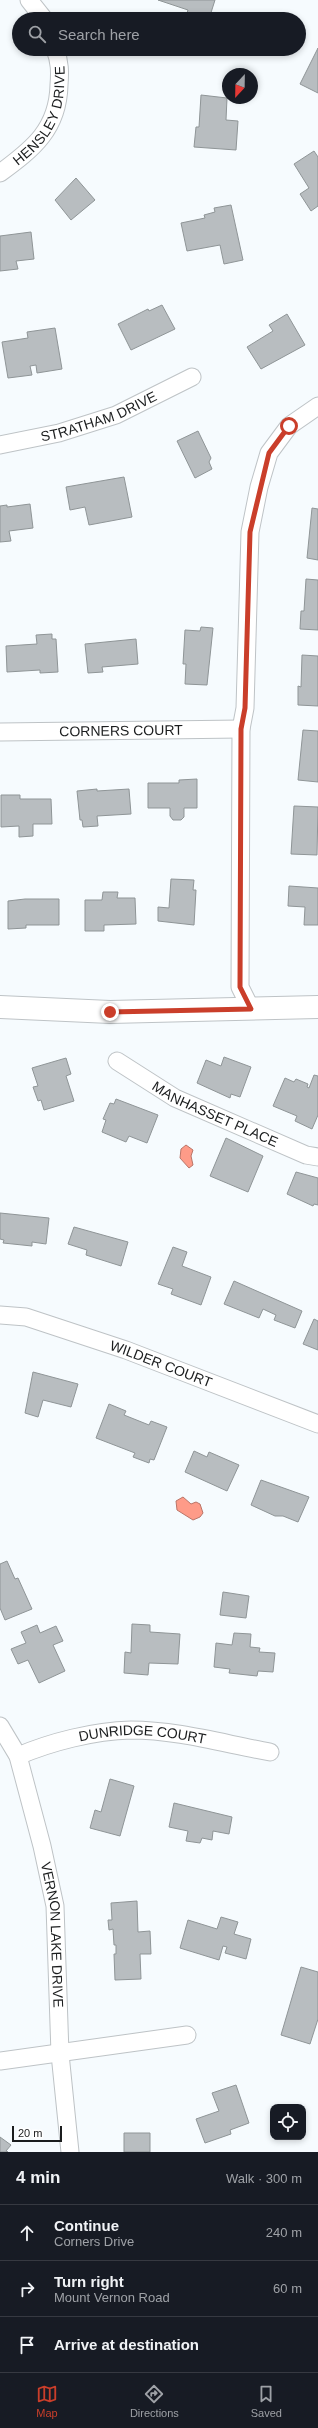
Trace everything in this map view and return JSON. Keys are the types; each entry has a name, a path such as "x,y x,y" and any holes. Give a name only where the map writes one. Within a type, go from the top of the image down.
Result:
{"main road":[{"path":"0,1006 110,1012 318,1008"}],"street":[{"path":"30,0 39,12"},
{"name":"HENSLEY DRIVE","path":"0,173 28,153 50,126 59,100 60,62 58,56"},
{"name":"STRATHAM DRIVE","path":"0,445 59,433 116,414 192,377"},
{"path":"251,1009 240,987 241,729 245,708 250,532 269,453 289,426 318,406"},
{"name":"CORNERS COURT","path":"0,732 241,729"},
{"name":"MANHASSET PLACE","path":"117,1061 175,1098 306,1155 318,1157"},
{"name":"WILDER COURT","path":"0,1315 26,1317 126,1350 318,1424"},
{"name":"VERNON LAKE DRIVE","path":"0,1726 18,1756 42,1846 55,1906 60,2054 70,2152"},
{"name":"DUNRIDGE COURT","path":"18,1756 36,1749 99,1733 131,1730 159,1732 270,1752"},
{"path":"0,2061 60,2054 188,2035"}],"shaded area":[{"path":"186,1145 193,1150 191,1156 193,1165 189,1168 180,1158 181,1149"},
{"path":"183,1497 191,1504 196,1502 200,1504 203,1513 200,1517 193,1520 177,1510 176,1501"}],"building":[{"path":"158,0 215,0 211,12 187,12 188,10"},
{"path":"318,48 318,93 300,84"},
{"path":"201,95 222,97 222,104 227,104 226,120 238,121 236,150 194,147 196,127 199,127"},
{"path":"314,151 318,157 318,206 311,211 300,194 309,188 294,164"},
{"path":"76,178 95,200 71,220 55,200"},
{"path":"231,205 243,260 224,264 220,245 187,251 181,223 205,218 204,215 215,212 214,208"},
{"path":"31,232 34,259 16,261 18,269 0,271 0,236"},
{"path":"162,305 175,329 131,350 118,324 148,309 149,311"},
{"path":"287,314 305,345 261,369 247,347 273,331 269,325"},
{"path":"55,328 62,369 37,373 36,365 30,366 32,375 8,378 2,342 28,338 27,332"},
{"path":"198,431 211,458 209,462 212,469 195,478 177,441"},
{"path":"124,477 132,517 89,525 85,507 70,510 66,487"},
{"path":"30,504 33,528 9,531 11,541 0,542 0,506 7,505 7,507"},
{"path":"312,508 318,509 318,560 307,558"},
{"path":"306,579 318,580 318,630 300,629 301,611 304,611"},
{"path":"201,627 213,628 207,685 185,684 186,664 183,664 185,630 200,631"},
{"path":"52,634 52,639 56,639 58,672 40,673 40,670 7,672 6,646 37,644 36,635"},
{"path":"136,639 138,664 102,667 103,672 88,673 85,644"},
{"path":"302,655 318,656 318,706 298,705 298,686 301,687"},
{"path":"303,730 318,731 318,782 298,780"},
{"path":"197,779 197,808 184,808 184,817 181,820 173,820 170,816 170,808 148,808 148,783 179,783 179,780"},
{"path":"97,789 97,791 129,789 131,814 97,816 98,826 83,827 82,820 80,820 77,791"},
{"path":"1,795 20,795 20,799 51,799 52,824 33,824 33,836 19,837 19,826 1,827"},
{"path":"294,806 318,807 317,855 291,854"},
{"path":"171,879 194,880 193,890 196,890 194,925 158,921 158,907 169,908"},
{"path":"289,886 318,888 318,925 304,925 305,907 288,906"},
{"path":"103,892 118,892 117,898 135,898 136,924 104,925 104,931 85,931 85,900 102,900"},
{"path":"25,899 59,899 59,925 26,925 26,928 8,929 8,901"},
{"path":"224,1057 251,1067 240,1097 231,1094 230,1098 197,1083 206,1060 221,1066"},
{"path":"66,1058 71,1074 66,1076 74,1101 44,1110 41,1100 38,1101 33,1087 38,1086 32,1068"},
{"path":"314,1075 318,1076 318,1115 312,1129 295,1121 297,1116 273,1106 285,1078 294,1082 296,1079 308,1084 307,1087 309,1088"},
{"path":"116,1099 158,1115 147,1143 129,1136 126,1142 102,1132 106,1120 103,1119 110,1103 114,1104"},
{"path":"226,1138 263,1156 248,1192 210,1176"},
{"path":"296,1172 318,1178 318,1205 314,1204 313,1206 287,1194"},
{"path":"0,1213 49,1218 46,1244 32,1242 32,1246 3,1243 4,1240 0,1239"},
{"path":"74,1227 128,1242 121,1266 86,1255 87,1250 68,1244"},
{"path":"173,1247 187,1252 182,1266 211,1277 201,1305 171,1294 173,1289 158,1284"},
{"path":"234,1281 302,1311 295,1328 274,1320 276,1315 263,1309 259,1318 224,1304"},
{"path":"314,1319 318,1321 318,1350 303,1344"},
{"path":"33,1372 78,1384 71,1407 43,1400 38,1417 25,1413"},
{"path":"109,1404 126,1411 124,1415 149,1425 151,1421 167,1427 154,1460 150,1459 149,1463 133,1457 135,1453 96,1438"},
{"path":"194,1451 207,1457 209,1452 239,1465 227,1491 185,1472"},
{"path":"261,1480 309,1497 298,1522 283,1516 275,1516 251,1505"},
{"path":"7,1561 15,1579 18,1578 32,1609 5,1620 0,1608 0,1564"},
{"path":"223,1592 249,1596 246,1618 220,1615"},
{"path":"132,1624 150,1625 150,1632 180,1634 178,1664 149,1663 148,1675 124,1673 125,1652 131,1653"},
{"path":"37,1625 40,1633 56,1626 63,1641 53,1645 65,1671 39,1683 28,1660 18,1664 11,1649 26,1643 21,1632"},
{"path":"234,1633 251,1634 250,1647 260,1648 259,1652 275,1653 273,1672 258,1671 257,1676 229,1673 230,1669 214,1667 216,1643 232,1645"},
{"path":"110,1779 134,1786 120,1836 90,1828 95,1810 101,1812"},
{"path":"174,1803 232,1817 229,1834 213,1831 212,1840 202,1838 200,1843 186,1841 188,1831 169,1827"},
{"path":"137,1901 138,1932 150,1931 151,1954 140,1954 141,1979 115,1980 114,1954 116,1954 116,1945 114,1945 113,1929 109,1930 108,1920 112,1920 111,1903"},
{"path":"221,1917 238,1922 234,1934 251,1939 246,1959 225,1953 227,1947 223,1946 219,1960 180,1948 188,1920 217,1929"},
{"path":"301,1967 318,1972 318,2019 310,2044 281,2035"},
{"path":"236,2085 249,2123 230,2130 231,2134 205,2143 196,2119 219,2111 212,2093"},
{"path":"124,2133 150,2133 150,2152 124,2152"},
{"path":"0,2137 11,2145 6,2151 8,2152 0,2152"}],"route":[{"path":"110,1012 251,1009 240,987 241,729 245,708 250,532 269,453 289,426"}]}
